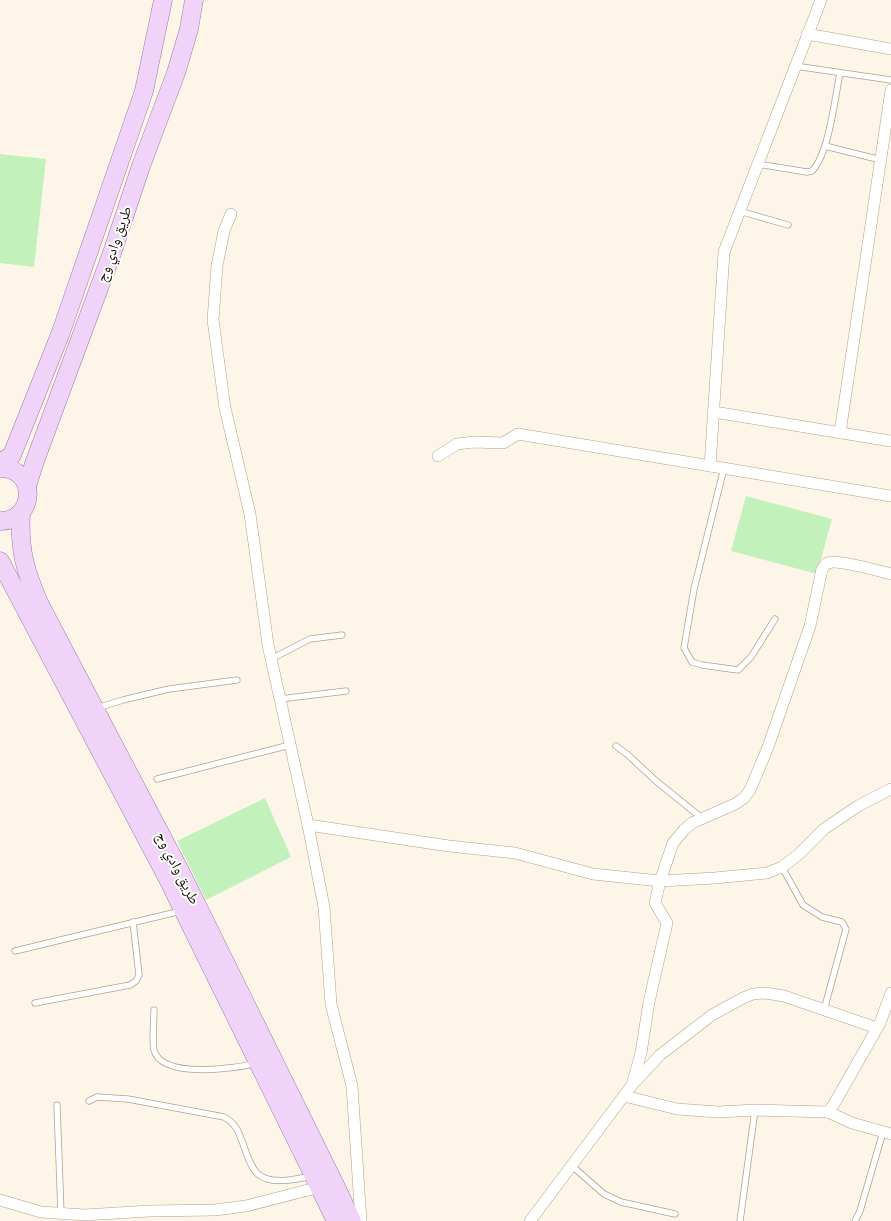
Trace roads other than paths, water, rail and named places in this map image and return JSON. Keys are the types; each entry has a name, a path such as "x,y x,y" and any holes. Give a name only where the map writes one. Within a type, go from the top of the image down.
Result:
{"main road":[{"name":"طريق وادي وج","path":"0,463 12,455 61,332 144,91 163,0"},
{"name":"طريق وادي وج","path":"194,0 189,29 176,73 35,461 28,486 28,496 21,512 20,536 22,557 40,605 181,873 352,1221"},
{"path":"0,468 8,468 17,472 28,486"},
{"path":"0,521 14,518 21,512"},
{"name":"طريق وادي وج","path":"0,561 183,910 336,1221"}],"street":[{"path":"710,466 724,252 821,0"},
{"path":"808,34 891,49"},
{"path":"840,433 891,90"},
{"path":"231,214 224,231 217,266 214,320 225,408 250,514 271,659 324,907 331,1004 352,1086 361,1221"},
{"path":"714,412 891,441"},
{"path":"438,456 457,444 474,442 503,443 518,434 891,496"},
{"path":"632,1085 641,1053 649,1002 667,923 655,903 660,881 673,843 692,824 735,804 744,798 750,790 768,748 810,626 822,569 826,564 841,563 891,574"},
{"path":"308,825 449,846 515,853 593,874 660,881 715,878 767,873 782,867 798,855 824,829 858,806 891,789"},
{"path":"530,1221 632,1085 660,1055 712,1014 753,994 765,993 784,996 824,1010 891,1028"},
{"path":"828,1112 878,1025 891,993"},
{"path":"624,1096 677,1109 718,1112 755,1110 828,1112 852,1123 887,1133"},
{"path":"0,1200 41,1212 84,1215 215,1210 246,1206 317,1181"}],"lane":[{"path":"795,66 891,80"},
{"path":"757,164 812,171 816,167 825,146 840,73"},
{"path":"825,146 881,160"},
{"path":"739,211 788,225"},
{"path":"724,468 694,588 684,648 692,662 738,670 751,657 775,619"},
{"path":"271,659 310,639 342,635"},
{"path":"95,709 169,689 237,680"},
{"path":"280,699 346,691"},
{"path":"157,779 290,745"},
{"path":"616,746 656,782 703,819"},
{"path":"782,867 807,909 822,917 842,922 846,929 824,1010"},
{"path":"15,951 183,910"},
{"path":"35,1003 130,985 136,981 139,975 133,922"},
{"path":"154,1010 154,1050 165,1063 190,1069 220,1069 239,1068 258,1063"},
{"path":"89,1101 97,1097 128,1099 224,1117 236,1127 248,1159 259,1175 287,1181 317,1181"},
{"path":"57,1105 61,1213"},
{"path":"740,1221 755,1110"},
{"path":"855,1221 887,1133"},
{"path":"572,1166 604,1194 620,1202 675,1214"}]}
